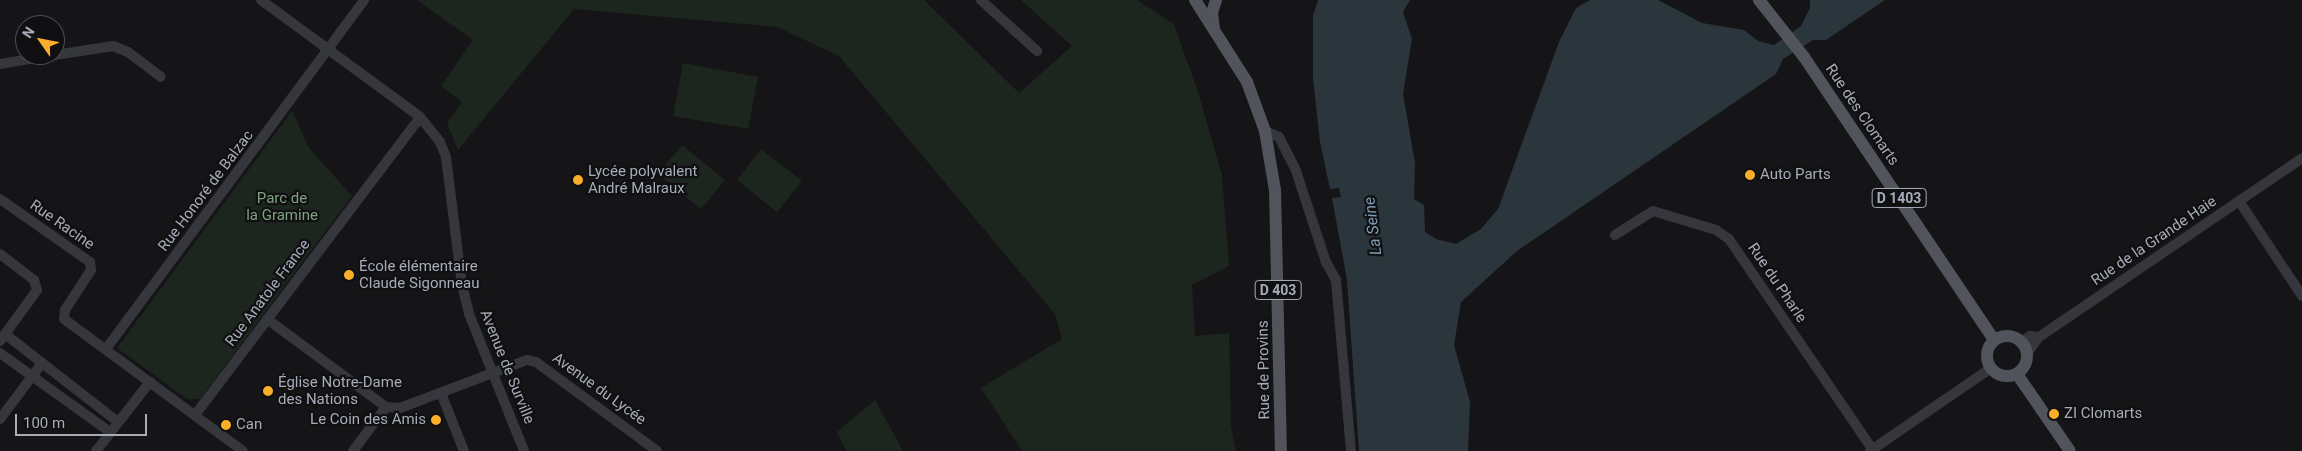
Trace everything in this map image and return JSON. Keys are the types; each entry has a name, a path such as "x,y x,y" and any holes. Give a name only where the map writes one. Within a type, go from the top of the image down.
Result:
{"main road":[{"path":"1196,0 1208,0"},
{"name":"Rue de Provins","path":"1196,0 1214,32 1247,82 1265,131 1275,190 1281,451"},
{"path":"1214,32 1212,13 1216,0"},
{"name":"Rue des Clomarts","path":"1759,0 1784,29 1804,57 1994,340"},
{"path":"2006,335 2025,347 2026,365 2017,374 2000,375 1991,368 1987,356 1994,340 2006,335"},
{"path":"2017,374 2070,451"}],"street":[{"name":"Avenue de Surville","path":"261,0 420,117 440,142 446,157 462,285 469,314 524,451"},
{"name":"Rue Honoré de Balzac","path":"106,349 364,0"},
{"path":"981,0 1037,52"},
{"path":"65,53 114,46 128,52 161,77"},
{"path":"0,64 15,62"},
{"name":"Rue Anatole France","path":"195,415 420,117"},
{"path":"1265,131 1279,137 1296,171 1326,262 1336,280 1351,451"},
{"name":"Rue de la Grande Haie","path":"2025,347 2302,158"},
{"name":"Rue Racine","path":"0,199 90,262 91,270 65,310 64,320 243,451"},
{"path":"2239,201 2302,296"},
{"name":"Rue du Pharle","path":"1615,236 1653,211 1716,230 1729,239 1871,450"},
{"path":"0,254 34,280 37,290 3,338 42,363 118,422"},
{"path":"267,319 386,407 353,451"},
{"path":"0,352 110,432"},
{"name":"Avenue du Lycée","path":"386,407 400,408 520,360 536,362 657,451"},
{"path":"0,419 42,363"},
{"path":"1871,450 1991,368"},
{"path":"96,451 150,382"},
{"path":"441,393 464,451"}],"green space":[{"path":"417,0 924,0 1019,93 1072,46 1021,0 1137,0 1174,24 1199,95 1222,175 1229,266 1192,285 1195,336 1229,333 1231,427 1236,451 1022,451 981,388 1062,339 1055,314 839,56 777,27 574,9 458,150 447,123 462,102 441,86 473,40"},
{"path":"683,63 758,77 748,129 673,116"},
{"name":"Parc de la Gramine","path":"292,111 309,148 352,196 200,399 187,399 117,348"},
{"path":"682,145 725,180 701,209 658,174"},
{"path":"761,149 802,181 777,212 737,180"},
{"path":"875,400 903,451 846,451 837,432"}],"water":[{"name":"La Seine","path":"1318,0 1410,0 1403,12 1412,39 1403,94 1415,163 1414,199 1424,205 1425,232 1436,239 1456,244 1481,229 1498,209 1559,42 1576,8 1590,0 1658,0 1702,23 1744,30 1758,41 1774,45 1801,26 1810,8 1810,0 1885,0 1826,40 1813,40 1783,59 1776,74 1517,251 1461,302 1454,345 1470,402 1468,451 1359,451 1347,280 1332,198 1341,197 1339,188 1330,189 1320,142 1313,78 1313,16"}],"place":[{"name":"Auto Parts","path":"1750,175"},
{"name":"Lycée polyvalent André Malraux","path":"578,180"},
{"name":"École élémentaire Claude Sigonneau","path":"349,275"},
{"name":"Église Notre-Dame des Nations","path":"268,391"},
{"name":"ZI Clomarts","path":"2054,414"},
{"name":"Le Coin des Amis","path":"436,420"},
{"name":"Can","path":"226,425"}]}
